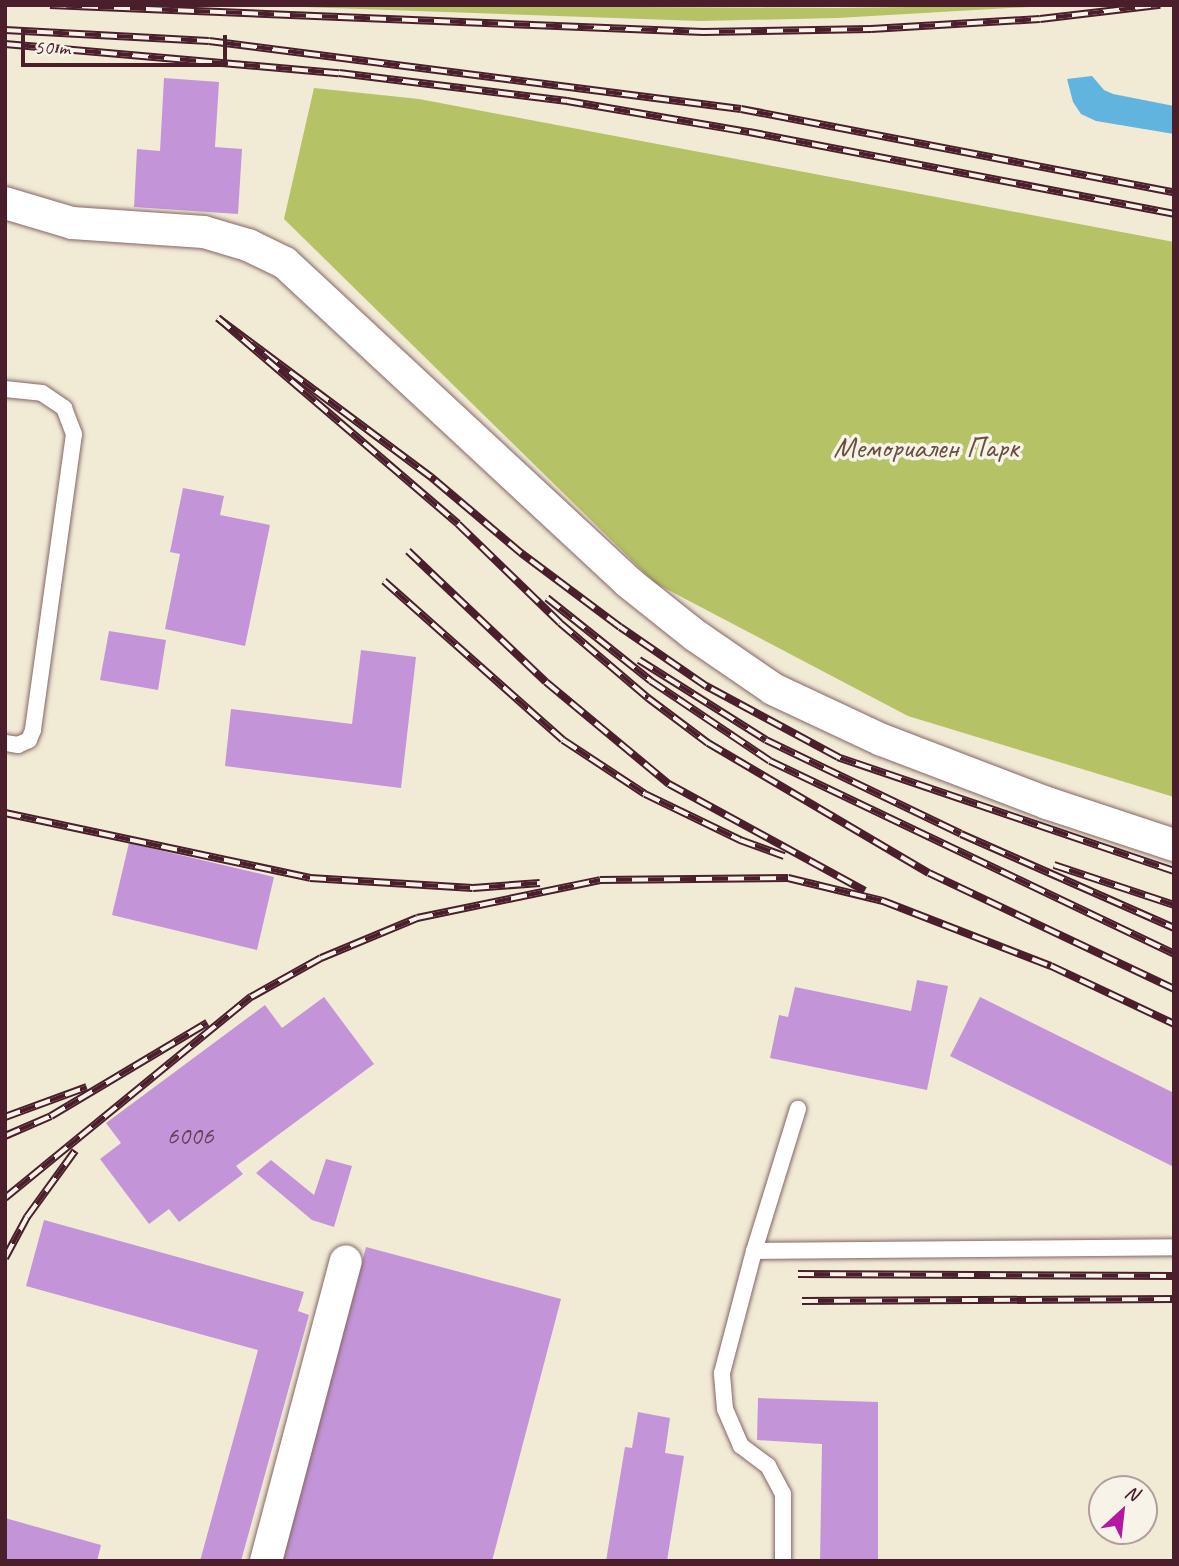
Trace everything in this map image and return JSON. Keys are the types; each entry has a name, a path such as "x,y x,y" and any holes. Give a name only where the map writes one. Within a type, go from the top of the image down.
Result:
{"street":[{"path":"5,203 72,223 204,232 248,245 285,262 628,582 696,636 772,689 882,740 996,784 1174,845"},
{"path":"266,1561 346,1261"}],"lane":[{"path":"5,389 42,393 64,408 74,433 33,730 29,740 18,745 5,743"},
{"path":"783,1561 783,1494 768,1466 741,1446 725,1409 722,1373 754,1251 798,1109"},
{"path":"754,1251 1174,1247"}],"green space":[{"path":"245,5 837,8 1063,5 837,18 700,21"},
{"name":"Мемориален Парк","path":"314,88 419,99 1174,242 1174,797 908,716 655,583 284,219"}],"water":[{"path":"1092,76 1104,90 1113,94 1174,106 1174,134 1096,121 1081,114 1073,102 1067,79"}],"building":[{"path":"164,78 219,82 215,147 242,149 238,214 134,207 137,149 160,151"},
{"path":"183,488 224,496 220,515 270,525 245,646 165,629 180,554 170,552"},
{"path":"109,631 166,640 158,690 100,680"},
{"path":"361,650 416,657 401,788 225,766 231,709 352,724"},
{"path":"129,843 274,877 257,950 112,915"},
{"path":"917,980 948,986 927,1090 770,1058 779,1015 788,1017 795,987 911,1011"},
{"path":"324,997 374,1064 236,1166 243,1174 179,1222 169,1209 149,1224 100,1159 121,1143 106,1123 265,1005 282,1028"},
{"path":"980,997 1174,1093 1174,1167 950,1056"},
{"path":"326,1159 352,1166 334,1227 312,1220 256,1173 271,1160 314,1195"},
{"path":"44,1220 304,1292 298,1311 309,1315 241,1561 200,1561 258,1350 26,1286"},
{"path":"366,1247 561,1299 492,1561 282,1561"},
{"path":"758,1398 878,1402 878,1561 820,1561 822,1444 757,1440"},
{"path":"638,1412 670,1418 665,1453 684,1456 667,1561 606,1561 625,1447 632,1448"},
{"path":"5,1518 101,1545 97,1561 5,1561"}],"railway":[{"path":"50,5 703,32 871,29 1040,19 1160,5"},
{"path":"5,30 209,41 741,109 1174,192"},
{"path":"5,44 339,73 567,101 749,132 1174,214"},
{"path":"1174,871 838,757 706,686 620,627 521,553 431,477 218,318 458,524 560,623 648,698 708,743 929,873 1174,989"},
{"path":"408,551 546,682 669,784 865,891"},
{"path":"384,581 563,740 645,794 740,840 784,856"},
{"path":"547,598 651,681 770,761 1174,954"},
{"path":"639,660 766,740 961,834 1174,928"},
{"path":"5,813 310,878 473,888 540,883"},
{"path":"1054,865 1174,905"},
{"path":"5,1198 251,997 321,958 417,918 600,880 788,878 883,901 1051,966 1174,1024"},
{"path":"5,1136 51,1116 207,1023"},
{"path":"5,1117 87,1087"},
{"path":"5,1258 27,1217 75,1151"},
{"path":"798,1274 1174,1276"},
{"path":"802,1301 1174,1299"}]}
